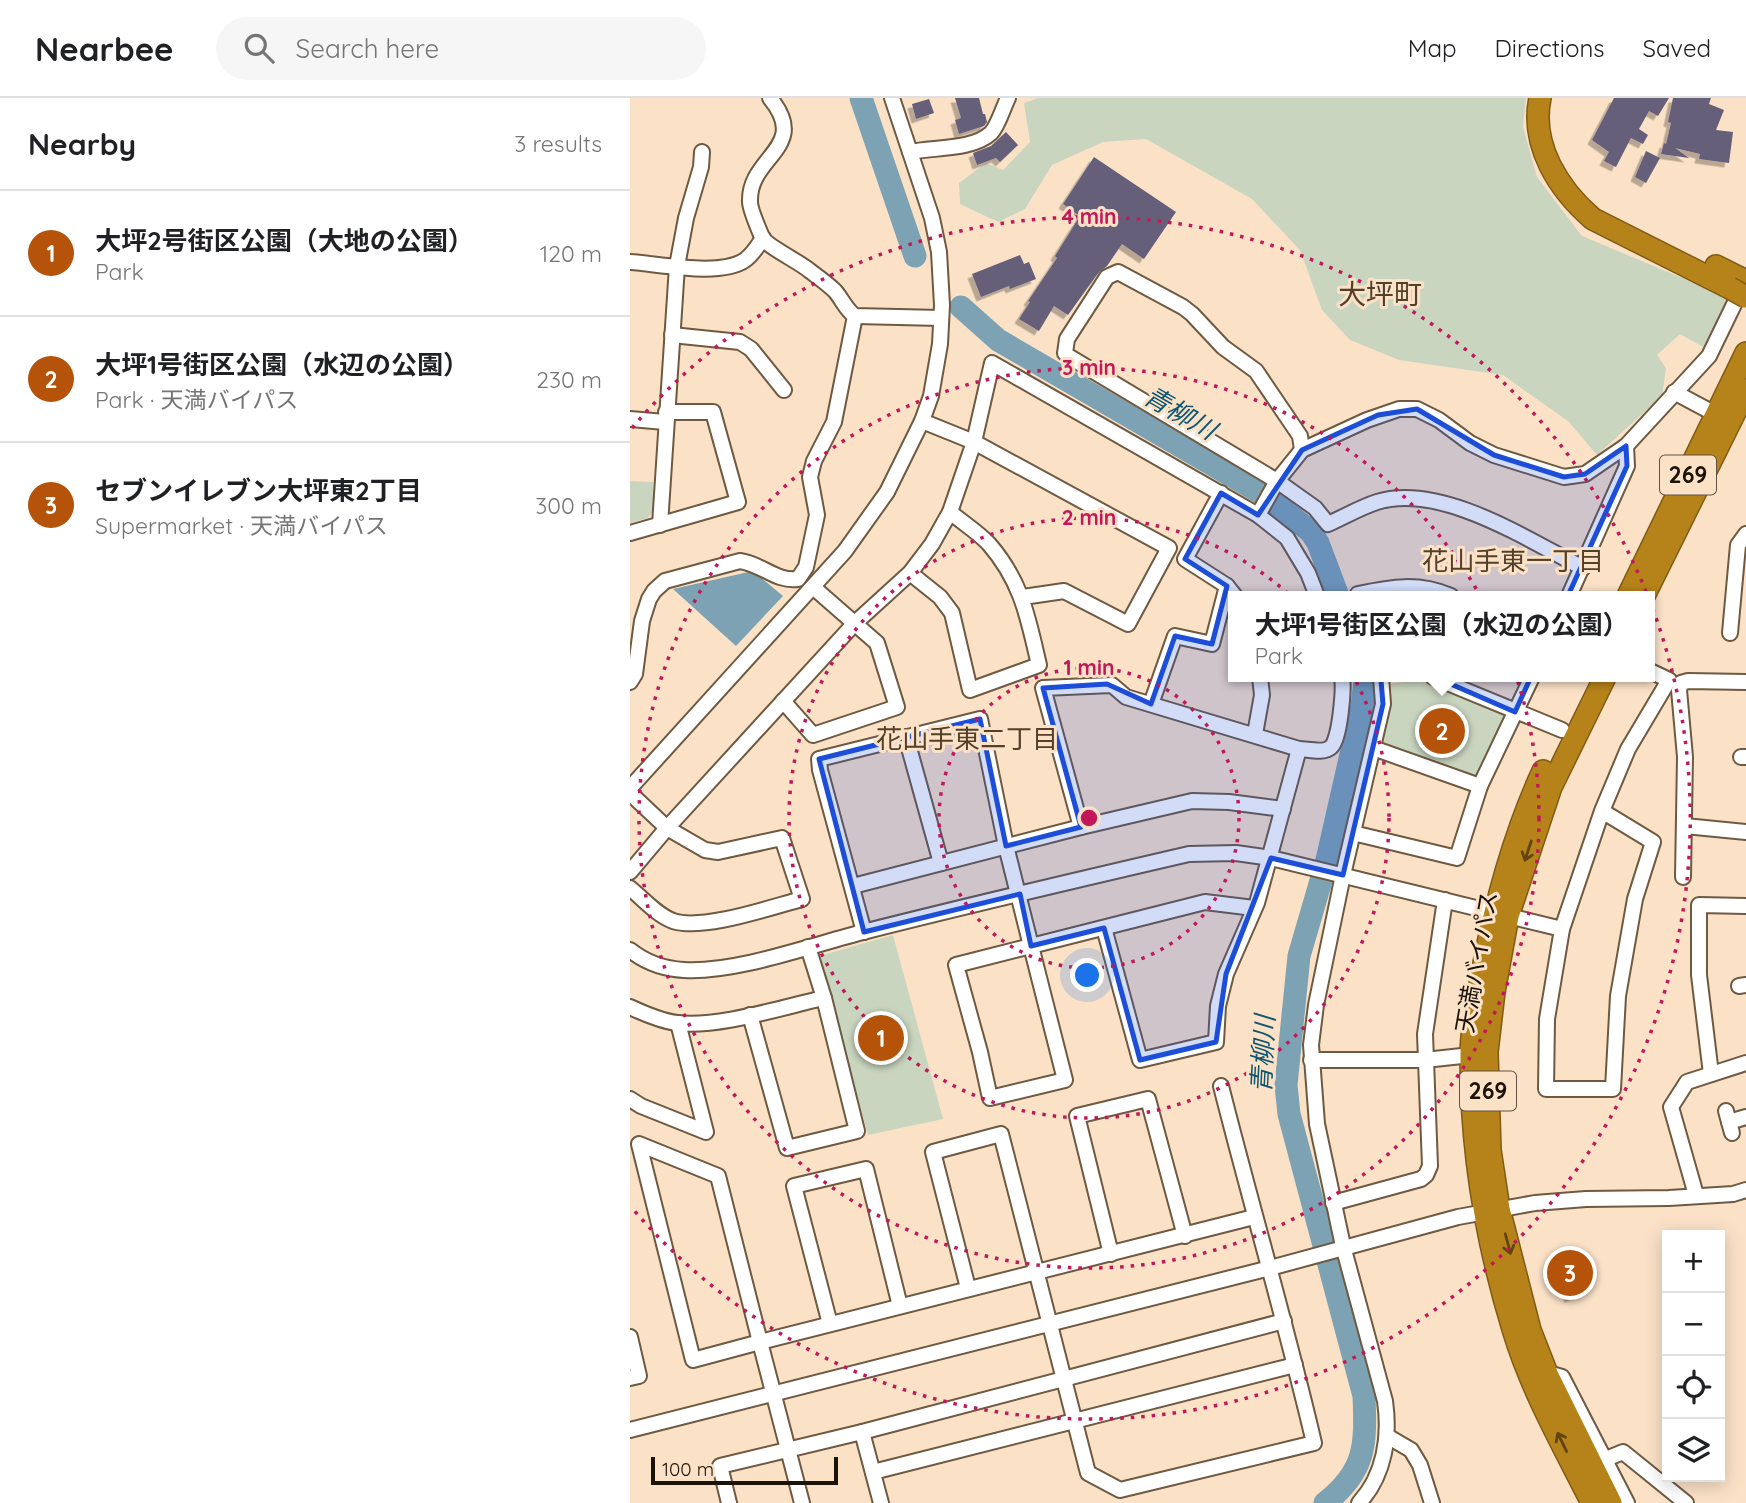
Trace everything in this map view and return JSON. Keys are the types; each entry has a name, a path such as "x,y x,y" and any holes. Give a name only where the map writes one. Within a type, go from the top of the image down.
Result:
{"highway":[{"path":"1540,98 1540,132 1547,162 1576,205 1593,219 1741,285"},
{"path":"1554,98 1551,139 1561,163 1578,191 1601,209 1741,285"},
{"name":"269","path":"1630,591 1746,354"},
{"name":"269","path":"1646,591 1746,390"},
{"name":"天満バイパス","path":"1586,682 1517,832 1501,914 1478,995 1471,1055 1476,1155 1491,1210 1548,1376 1611,1503"},
{"name":"天満バイパス","path":"1592,1503 1536,1391 1513,1331 1491,1210 1487,1052 1501,914 1551,787 1603,682"}],"street":[{"path":"770,98 781,111 786,124 785,133 753,183 750,204 763,239 805,266 835,291 855,316 941,318"},
{"path":"630,788 845,551 876,510 905,460 922,421 936,370 941,318 939,252 932,218 892,98"},
{"path":"910,152 936,147 964,147 978,140 992,132 1008,98"},
{"path":"660,525 677,265 688,211 701,167 702,152"},
{"path":"630,262 701,269 732,267 746,259 763,239"},
{"path":"1302,450 1300,436 1256,370 1223,347 1183,307 1118,272 1107,277 1067,339 1065,352 1068,356 1277,481 1315,508 1328,524 1379,501 1415,498 1451,504 1583,568"},
{"path":"1258,515 1277,481 1302,450 1367,420 1399,409 1417,409 1494,455 1564,478 1585,474 1626,446 1709,356 1741,285"},
{"path":"630,682 635,674 636,620 665,581 740,561 751,562 786,580 798,579 806,567 817,516 810,477 814,461 834,422 855,316"},
{"path":"672,335 740,342 751,349 784,390"},
{"path":"630,872 854,624 910,573 932,544 950,512 974,442 992,363 1258,515 1287,538 1308,573 1315,591"},
{"path":"1674,392 1717,415"},
{"path":"630,419 713,412 738,502 630,533"},
{"path":"922,421 974,442 1168,548 1128,624 1064,591 1023,597"},
{"path":"1572,591 1628,466 1626,446"},
{"path":"1221,493 1185,559 1231,591"},
{"path":"910,573 940,597 951,613 970,690 1039,665 1023,597 1009,571 988,543 950,512"},
{"path":"1730,633 1738,545 1746,534"},
{"path":"1373,591 1397,586 1422,587 1435,591"},
{"path":"783,702 813,736 897,707 877,643 813,587"},
{"path":"1152,704 1175,636 1212,644 1228,599"},
{"path":"1602,811 1653,842 1635,899 1618,996 1613,1089 1546,1089 1547,1019 1562,929 1602,811 1628,749 1669,681 1655,674"},
{"path":"1683,877 1685,757 1678,690 1681,683 1688,681 1746,682"},
{"path":"1255,734 1262,695 1261,682"},
{"path":"1081,827 1043,688 1112,685 1126,697 1299,749 1323,750 1330,749 1334,744 1341,708 1342,682"},
{"path":"1359,1503 1367,1495 1379,1469 1387,1436 1385,1401 1340,1247 1317,1124 1311,1060 1313,1022 1383,704 1381,682"},
{"path":"1445,682 1562,730"},
{"path":"1353,833 1457,858 1480,786 1530,682"},
{"path":"864,932 819,759 980,719 1006,846 1020,894 1031,946 1065,1080 989,1098 980,1052 956,965 1031,946 1104,928 1205,902 1254,908"},
{"path":"905,737 941,863"},
{"path":"1373,748 1480,786"},
{"path":"1104,928 1140,1060 1216,1042 1218,1006 1226,974 1254,908 1271,858 1299,749"},
{"path":"630,793 667,828 705,850 718,852 782,838 802,898 724,920 686,923 673,921 630,888"},
{"path":"853,886 1192,801 1229,802 1283,809"},
{"path":"1685,826 1746,832"},
{"path":"630,950 659,966 684,970 737,965 1189,854 1236,853 1271,858 1562,929"},
{"path":"1333,1203 1421,1179 1426,1175 1430,1157 1424,1034 1446,900"},
{"path":"1711,1074 1699,975 1699,905 1746,906"},
{"path":"750,1014 787,1148 857,1131 824,998 808,947"},
{"path":"630,1007 678,1023 719,1021 824,998"},
{"path":"630,1099 640,1106 706,1132 678,1023"},
{"path":"1311,1060 1425,1060 1471,1055"},
{"path":"1696,1195 1671,1107 1686,1082 1746,1063"},
{"path":"968,1288 933,1152 1002,1134 1088,1473 1121,1490 1314,1443 1221,1086"},
{"path":"1111,1254 1077,1116 1149,1099 1185,1236"},
{"path":"1729,1122 1746,1117"},
{"path":"802,1503 760,1342 718,1176 639,1144 693,1360 760,1342 968,1288 1254,1217"},
{"path":"830,1324 794,1186 866,1169 900,1306"},
{"path":"630,1430 1491,1210 1604,1197 1669,1198 1733,1194 1746,1190"},
{"path":"729,1503 720,1466 1065,1380 1284,1321"},
{"path":"630,1337 639,1376 630,1378"},
{"path":"873,1472 1294,1365"},
{"path":"1548,1376 1563,1377 1627,1503"},
{"path":"862,1432 881,1503"},
{"path":"1387,1436 1411,1450 1420,1465 1432,1503"},
{"path":"1606,1459 1623,1452 1686,1503"}],"highlighted area":[{"path":"1417,409 1494,455 1564,477 1585,474 1626,446 1627,466 1515,712 1430,675 1380,669 1383,704 1343,875 1271,858 1226,974 1216,1042 1140,1060 1104,928 1031,946 1020,894 864,932 819,759 980,719 1006,846 1081,827 1043,688 1107,684 1151,704 1175,636 1212,644 1227,586 1185,559 1221,493 1258,515 1302,450 1378,415"}],"green space":[{"path":"1038,98 1526,98 1523,127 1537,177 1582,236 1730,298 1703,347 1680,334 1657,355 1666,368 1662,396 1597,455 1569,422 1503,375 1399,360 1350,340 1322,310 1300,250 1252,199 1146,139 1103,142 1052,165 1025,209 998,222 960,204 959,183 986,163 1003,170 1030,142 1024,103"},
{"path":"630,481 653,482 653,511 648,518 630,523"},
{"path":"1432,682 1509,716 1476,780 1381,746 1389,684"},
{"path":"893,935 943,1119 868,1135 819,956"}],"water":[{"path":"753,571 783,596 736,646 673,589"}],"building":[{"path":"955,98 979,98 987,122 984,126 959,134 955,120 961,118"},
{"path":"1614,98 1669,98 1658,116 1649,111 1639,129 1648,135 1643,144 1631,138 1616,167 1604,161 1609,152 1592,140"},
{"path":"1673,98 1711,98 1709,104 1724,110 1716,130 1733,132 1729,163 1699,159 1700,154 1675,148 1689,158 1661,154 1671,123 1668,122"},
{"path":"929,99 934,113 916,119 912,104"},
{"path":"1006,132 1018,145 1000,162 996,158 977,165 973,153 991,146"},
{"path":"1646,151 1660,158 1646,183 1635,177"},
{"path":"1094,157 1176,212 1144,259 1122,244 1068,315 1054,306 1039,331 1019,319 1080,216 1063,204"},
{"path":"1020,255 1024,264 1029,262 1036,279 981,297 972,274"},
{"path":"1571,1247 1584,1293 1569,1298 1556,1252"}],"waterway":[{"name":"青柳川","path":"861,98 915,256"},
{"name":"青柳川","path":"961,307 998,340 1263,494 1311,532 1318,543 1336,591"},
{"name":"青柳川","path":"1325,1503 1349,1480 1361,1456 1365,1429 1364,1396 1289,1114 1286,1085 1299,956 1327,860 1365,682"}],"place":[{"name":"大坪1号街区公園（水辺の公園）","path":"1442,731"},
{"name":"大坪2号街区公園（大地の公園）","path":"881,1038"},
{"name":"セブンイレブン大坪東2丁目","path":"1570,1273"}],"district":[{"name":"大坪町","path":"1380,294"},
{"name":"花山手東一丁目","path":"1513,561"},
{"name":"花山手東二丁目","path":"967,739"}]}
